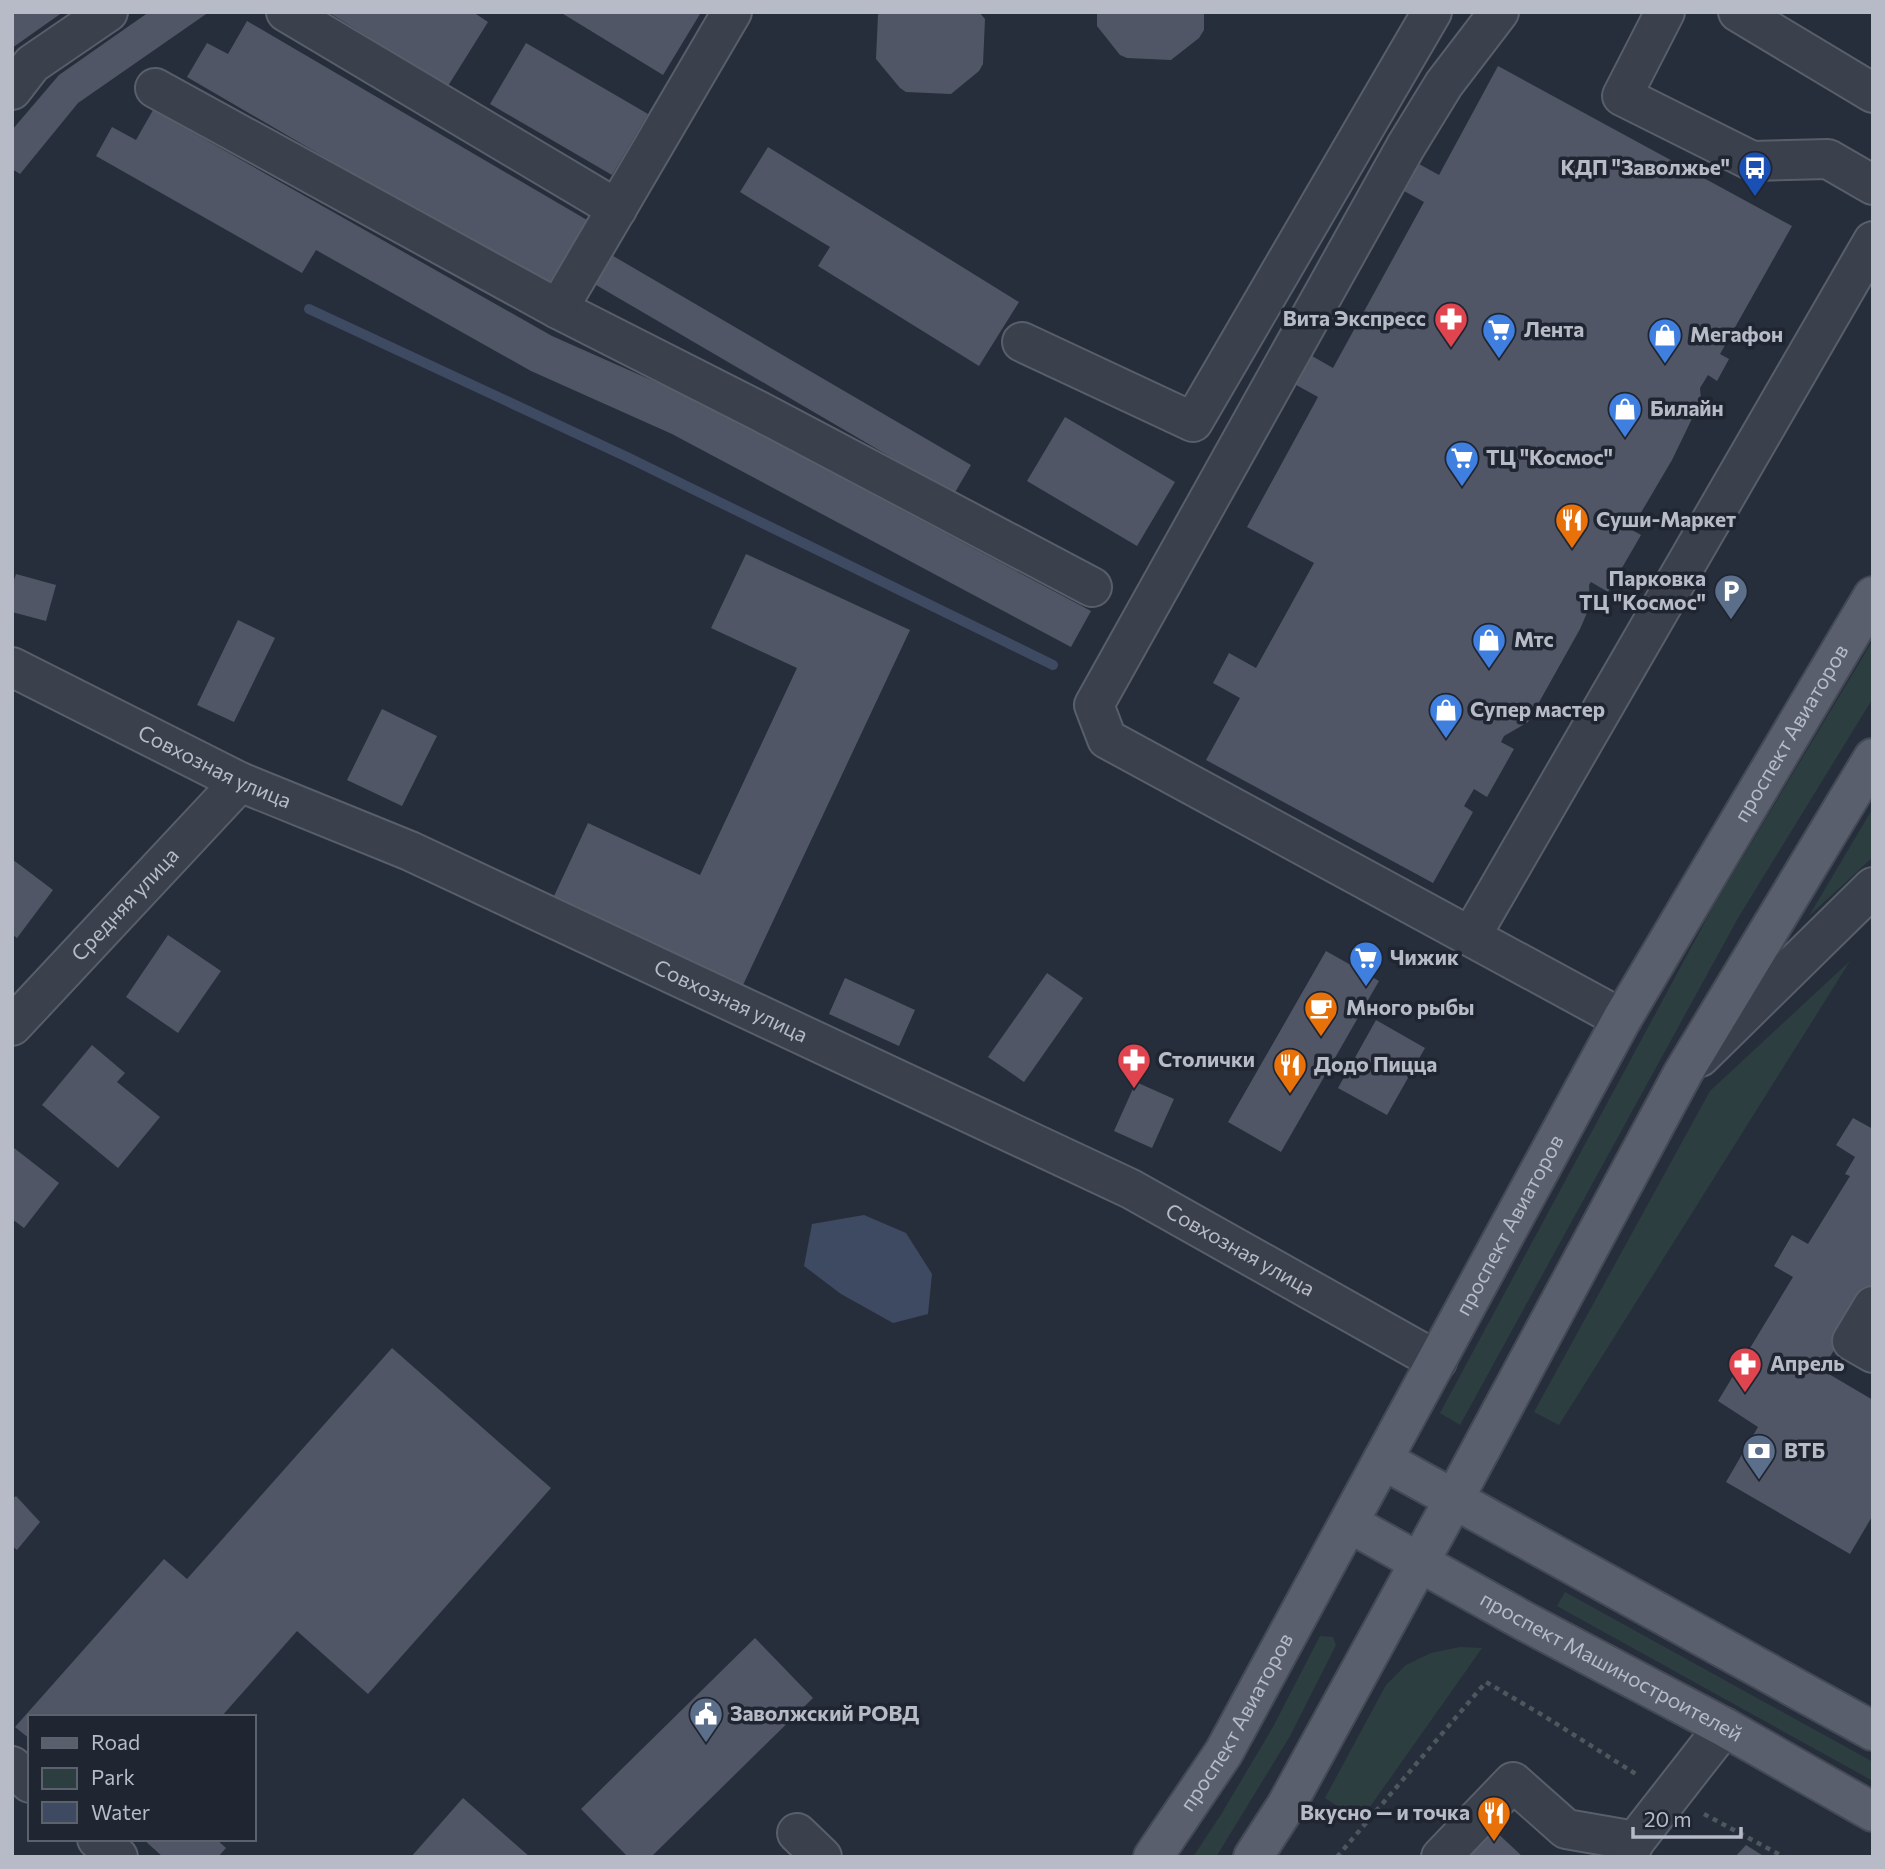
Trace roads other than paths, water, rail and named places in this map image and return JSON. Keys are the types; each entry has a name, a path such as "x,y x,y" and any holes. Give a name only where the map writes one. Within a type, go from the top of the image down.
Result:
{"main road":[{"name":"проспект Авиаторов","path":"1153,1857 1224,1752 1622,1019 1873,596"},
{"path":"1253,1857 1286,1806 1420,1562 1683,1073 1873,758"},
{"path":"1384,1460 1873,1731"},
{"name":"проспект Машиностроителей","path":"1349,1522 1524,1621 1724,1727 1873,1812"}],"street":[{"path":"12,90 32,64 108,12"},
{"path":"286,12 617,209"},
{"path":"558,309 732,12"},
{"path":"1022,342 1193,422 1432,12"},
{"path":"1499,12 1444,84 1406,146 1094,705 1107,739 1622,1019"},
{"path":"1665,12 1622,96 1752,161 1828,159 1873,185"},
{"path":"1738,12 1873,93"},
{"path":"155,88 558,309 759,411 1092,587"},
{"path":"1472,936 1873,241"},
{"name":"Совхозная улица","path":"12,667 240,782 410,851 1131,1189 1437,1361"},
{"name":"Средняя улица","path":"12,1026 240,782"},
{"path":"1683,1073 1873,887"},
{"path":"1873,1306 1852,1341 1873,1353"},
{"path":"1441,1857 1513,1782 1574,1843 1631,1849 1724,1727"},
{"path":"12,1766 28,1781"},
{"path":"99,1841 118,1857"}],"water":[{"path":"864,1215 906,1233 932,1274 928,1314 893,1323 841,1294 804,1266 812,1224"}],"waterway":[{"path":"309,309 627,457 1053,665"}],"place":[{"name":"КДП \"Заволжье\"","path":"1755,198"},
{"name":"Вита Экспресс","path":"1451,349"},
{"name":"Лента","path":"1499,360"},
{"name":"Мегафон","path":"1665,365"},
{"name":"Билайн","path":"1625,439"},
{"name":"ТЦ \"Космос\"","path":"1462,488"},
{"name":"Суши-Маркет","path":"1572,550"},
{"name":"Парковка ТЦ \"Космос\"","path":"1731,621"},
{"name":"Мтс","path":"1489,670"},
{"name":"Супер мастер","path":"1446,740"},
{"name":"Чижик","path":"1366,988"},
{"name":"Много рыбы","path":"1321,1038"},
{"name":"Столички","path":"1134,1090"},
{"name":"Додо Пицца","path":"1290,1095"},
{"name":"Апрель","path":"1745,1394"},
{"name":"ВТБ","path":"1759,1481"},
{"name":"Заволжский РОВД","path":"706,1744"},
{"name":"Вкусно — и точка","path":"1494,1843"}]}
